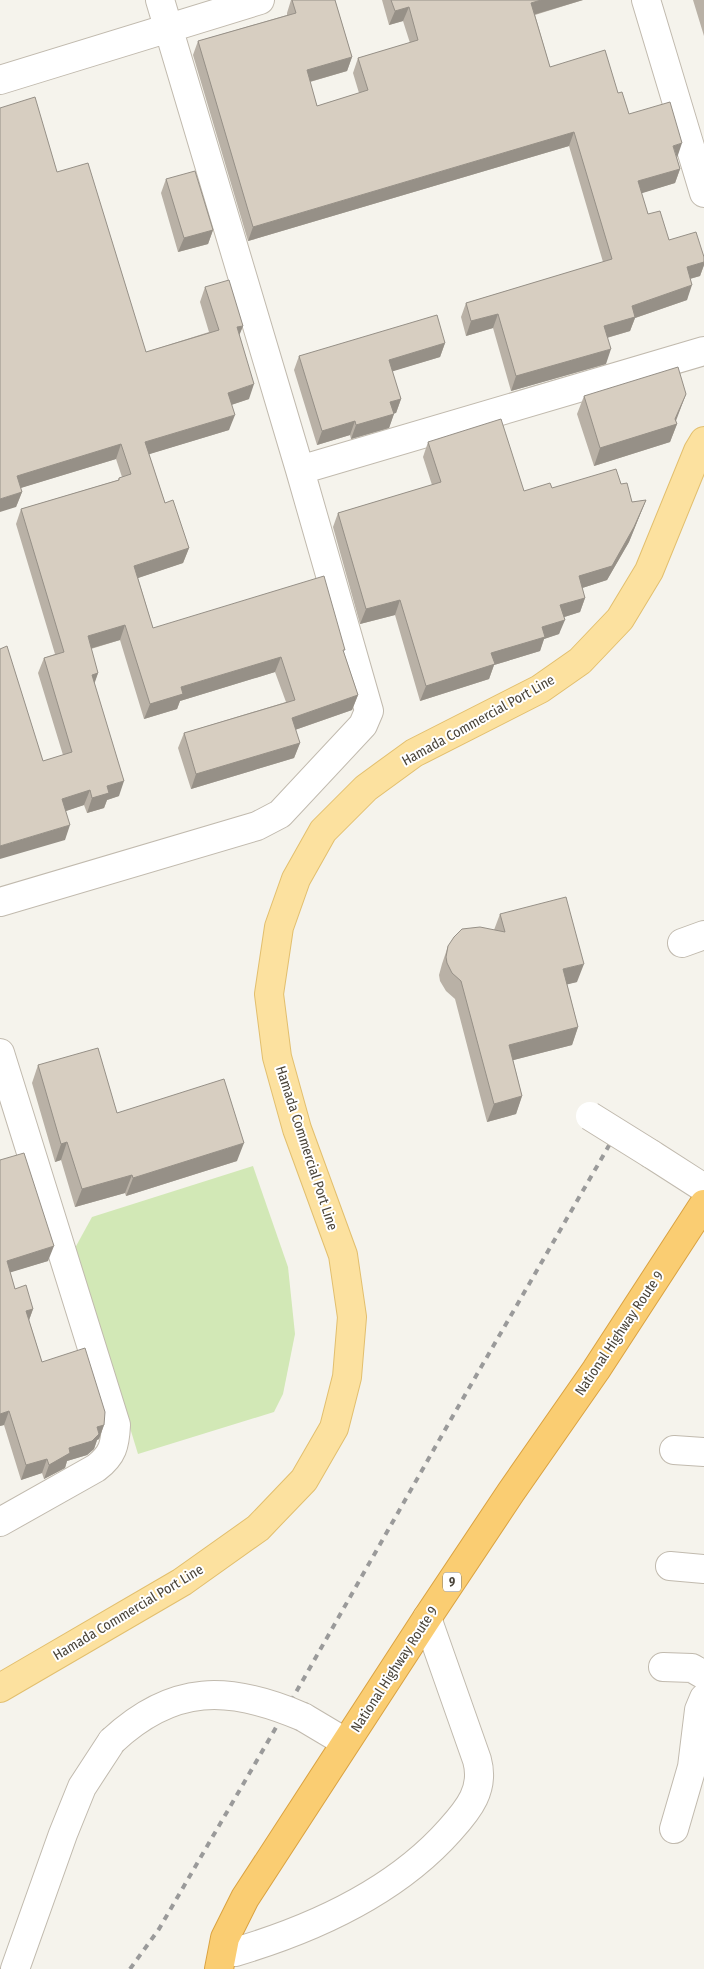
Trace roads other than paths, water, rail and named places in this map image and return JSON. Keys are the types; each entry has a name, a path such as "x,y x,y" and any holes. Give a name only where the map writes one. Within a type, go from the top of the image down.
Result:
{"highway":[{"name":"National Highway Route 9","path":"227,1961 226,1938 245,1898 427,1618 511,1492 596,1370 704,1204"}],"main road":[{"name":"Hamada Commercial Port Line","path":"0,1688 182,1582 258,1528 304,1480 334,1428 347,1377 352,1317 343,1256 297,1129 277,1057 269,994 279,927 296,880 323,831 366,788 414,753 540,689 580,661 620,619 648,571 698,451 704,441"}],"street":[{"path":"0,902 257,826 280,814 363,725 368,716 368,706 300,470 160,0"},
{"path":"0,80 260,0"},
{"path":"646,0 704,193"},
{"path":"300,470 704,352"},
{"path":"0,1053 116,1425 116,1439 106,1460 0,1522"},
{"path":"590,1116 704,1188"},
{"path":"674,1450 704,1452"},
{"path":"670,1566 704,1569"},
{"path":"227,1961 336,1913 378,1890 433,1849 463,1816 474,1798 480,1779 477,1760 427,1618"},
{"path":"663,1668 692,1668 704,1675"},
{"path":"15,1969 82,1786 112,1741 138,1718 168,1703 195,1696 211,1695 277,1706 303,1717 345,1742"},
{"path":"674,1829 692,1767 699,1710 704,1698"}],"railway":[{"path":"130,1969 159,1929 622,1123"}]}
